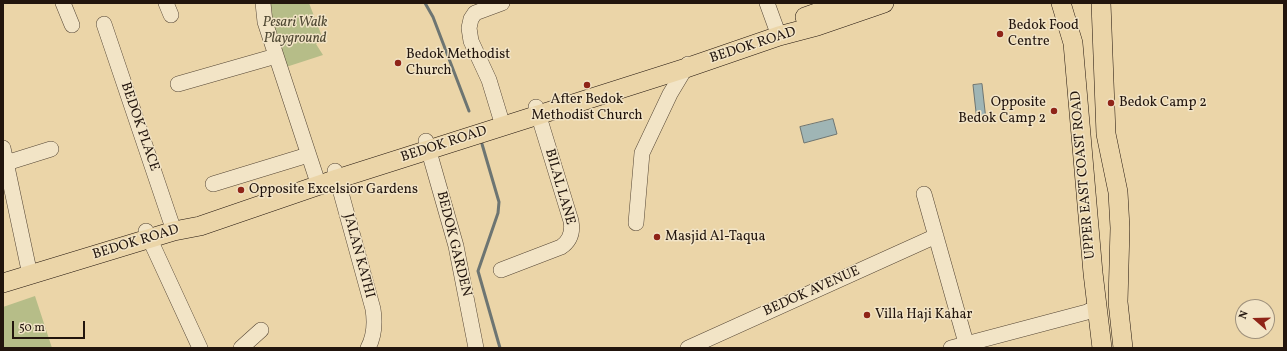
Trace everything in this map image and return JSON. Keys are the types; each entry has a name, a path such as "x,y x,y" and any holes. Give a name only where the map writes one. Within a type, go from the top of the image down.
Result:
{"main road":[{"name":"BEDOK ROAD","path":"3,274 29,270 172,227 200,226 336,175 689,63 777,32 845,3"},
{"name":"BEDOK ROAD","path":"777,32 817,26 884,3"},
{"name":"UPPER EAST COAST ROAD","path":"1061,3 1073,43 1081,148 1102,348"},
{"name":"UPPER EAST COAST ROAD","path":"1102,3 1106,134 1118,192 1120,228 1118,302 1123,348"},
{"path":"1074,53 1080,44 1086,41 1094,41 1103,45"},
{"name":"BEDOK ROAD","path":"3,283 29,270"}],"street":[{"path":"63,3 72,25"},
{"path":"263,3 265,22 318,182"},
{"path":"502,3 475,13 471,19 469,28 472,41 489,80 502,122"},
{"path":"767,3 777,32"},
{"name":"BEDOK PLACE","path":"104,24 172,227"},
{"path":"178,84 276,56"},
{"path":"636,223 642,153 670,94 689,63"},
{"name":"BILAL LANE","path":"501,270 557,249 568,242 571,232 571,221 537,111"},
{"name":"BEDOK GARDEN","path":"427,146 456,246 476,348"},
{"path":"3,148 5,164 29,270"},
{"path":"5,164 51,149"},
{"path":"213,184 308,155"},
{"name":"JALAN KATHI","path":"336,175 373,309 374,324 372,346"},
{"path":"924,194 936,236 973,344"},
{"path":"147,235 200,348"},
{"name":"BEDOK AVENUE","path":"688,348 936,236"},
{"path":"951,348 973,344 1087,312 1097,307"},
{"path":"241,348 261,330"}],"green space":[{"name":"Pesari Walk Playground","path":"266,3 309,3 323,39 316,44 323,55 283,68"},
{"path":"35,296 52,348 3,348 3,307"}],"shaded area":[{"path":"982,84 986,120 977,121 973,85"},
{"path":"833,119 837,134 804,143 800,127"}],"waterway":[{"path":"425,3 433,17 469,111"},
{"path":"482,144 499,202 498,213 478,271 500,348"}],"place":[{"name":"Bedok Food Centre","path":"1000,34"},
{"name":"Bedok Methodist Church","path":"398,63"},
{"name":"After Bedok Methodist Church","path":"587,85"},
{"name":"Bedok Camp 2","path":"1111,103"},
{"name":"Opposite Bedok Camp 2","path":"1054,111"},
{"name":"Opposite Excelsior Gardens","path":"241,190"},
{"name":"Masjid Al-Taqua","path":"657,237"},
{"name":"Villa Haji Kahar","path":"867,315"}]}
